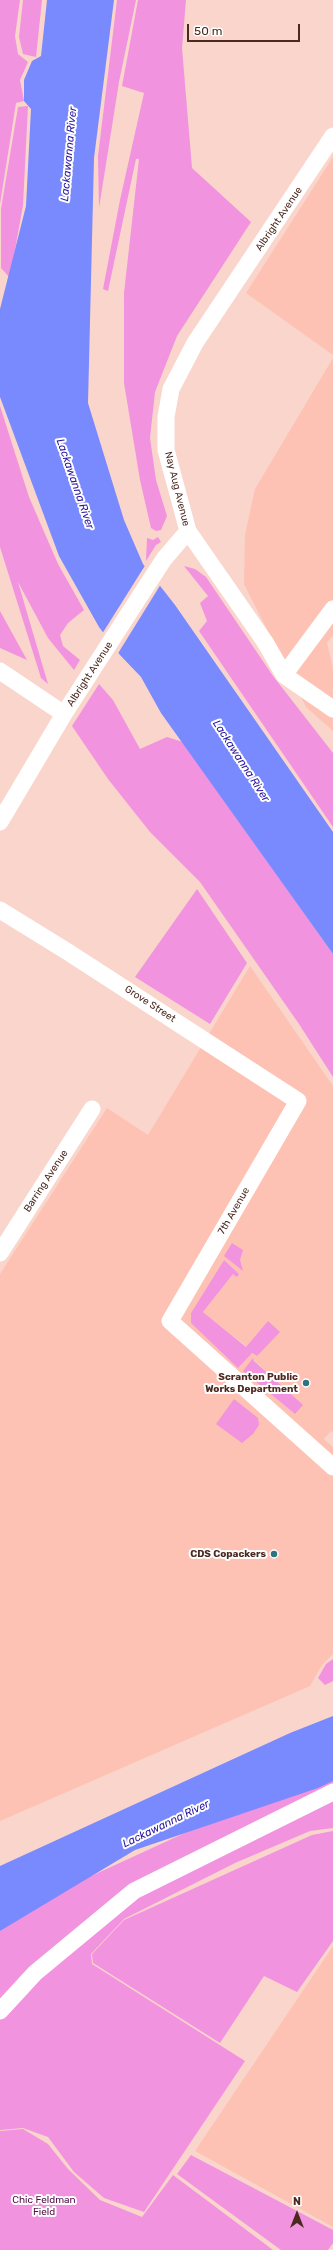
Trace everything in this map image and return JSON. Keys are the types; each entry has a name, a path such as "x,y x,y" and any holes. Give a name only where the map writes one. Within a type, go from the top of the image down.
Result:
{"street":[{"name":"Albright Avenue","path":"224,300 333,136"},
{"name":"Nay Aug Avenue","path":"224,300 195,343 171,389 166,417 166,450 188,531 265,642 284,675 333,709"},
{"name":"Albright Avenue","path":"0,822 92,670 164,559 188,531"},
{"path":"284,675 333,609"},
{"path":"0,670 64,714"},
{"name":"Grove Street","path":"0,910 68,952 298,1101"},
{"name":"7th Avenue","path":"298,1101 170,1321 333,1467"},
{"name":"Barring Avenue","path":"0,1253 92,1109"},
{"path":"0,2011 35,1973 134,1891 333,1792"}],"shaded area":[{"path":"333,157 333,355 246,293"},
{"path":"333,358 333,635 327,643 333,668 333,731 306,707 244,584 245,535 255,489"},
{"path":"250,966 333,1086 333,1432 331,1431 324,1439 333,1447 333,1654 322,1665 310,1686 0,1821 0,1274 107,1108 148,1135","holes":["224,1260 239,1274 233,1274 203,1312 247,1347 268,1322 257,1356 191,1323 191,1313","253,1359 302,1405 295,1414 250,1376"]},
{"path":"333,1946 333,2227 195,2151"}],"green space":[{"path":"0,0 20,0 15,36 18,54 28,62 20,80 24,101 16,103 0,204"},
{"path":"23,0 42,0 36,57 23,54 19,37"},
{"path":"117,0 136,0 119,82 99,208 98,156"},
{"path":"138,0 186,0 182,48 192,168 251,222 177,336 155,392 150,438 156,480 167,516 161,530 156,531 151,528 140,480 124,383 124,293 139,159 136,159 108,291 103,289 120,200 144,93 122,86"},
{"path":"28,106 23,205 10,278 1,268 1,209 18,107"},
{"path":"0,406 29,497 58,564 84,610 68,623 60,635 63,646 80,660 74,670 48,638 18,582 48,684 41,678 0,547"},
{"path":"158,537 161,542 156,545 146,561 147,538 153,540"},
{"path":"184,566 195,569 206,577 273,676 333,753 333,827 199,631 207,621 200,603 208,596"},
{"path":"0,611 27,660 0,648"},
{"path":"99,684 113,700 140,749 167,737 183,742 333,954 333,1077 299,1024 200,882 150,832 108,779 72,726"},
{"path":"197,889 247,963 210,1024 135,977"},
{"path":"232,1243 243,1250 240,1260 243,1271 224,1256"},
{"path":"224,1260 239,1274 237,1277 233,1274 203,1312 246,1347 268,1321 280,1332 257,1356 252,1353 238,1368 191,1323 191,1313"},
{"path":"253,1358 254,1361 303,1405 295,1414 243,1371"},
{"path":"234,1399 258,1418 259,1425 253,1434 242,1443 216,1424"},
{"path":"333,1659 333,1681 325,1685 318,1678 326,1664"},
{"path":"333,1765 333,1828 310,1831 235,1863 124,1919 91,1954 92,1964 245,2061 144,2212 104,2198 74,2172 48,2137 23,2128 0,2130 0,1923 65,1888"},
{"path":"333,1831 333,1941 297,1992 264,1976 220,2043 93,1963 92,1954 124,1920 312,1835"},
{"name":"Chic Feldman Field","path":"23,2129 48,2144 68,2169 100,2200 142,2217 173,2175 273,2250 0,2250 0,2131"},
{"path":"191,2155 333,2230 333,2243 328,2250 281,2250 177,2174"}],"water":[{"name":"Lackawanna River","path":"47,0 114,0 94,158 88,403 124,520 143,564 175,605 333,832 333,954 161,713 141,677 120,655 99,627 59,556 0,397 0,309 26,206 31,109 24,101 24,80 32,61 41,56"},
{"name":"Lackawanna River","path":"333,1716 333,1781 318,1788 135,1850 0,1931 0,1866 290,1733"}],"pier":[{"path":"146,564 161,584 117,655 102,634"}],"place":[{"name":"Scranton Public Works Department","path":"306,1383"},
{"name":"CDS Copackers","path":"274,1554"}]}
